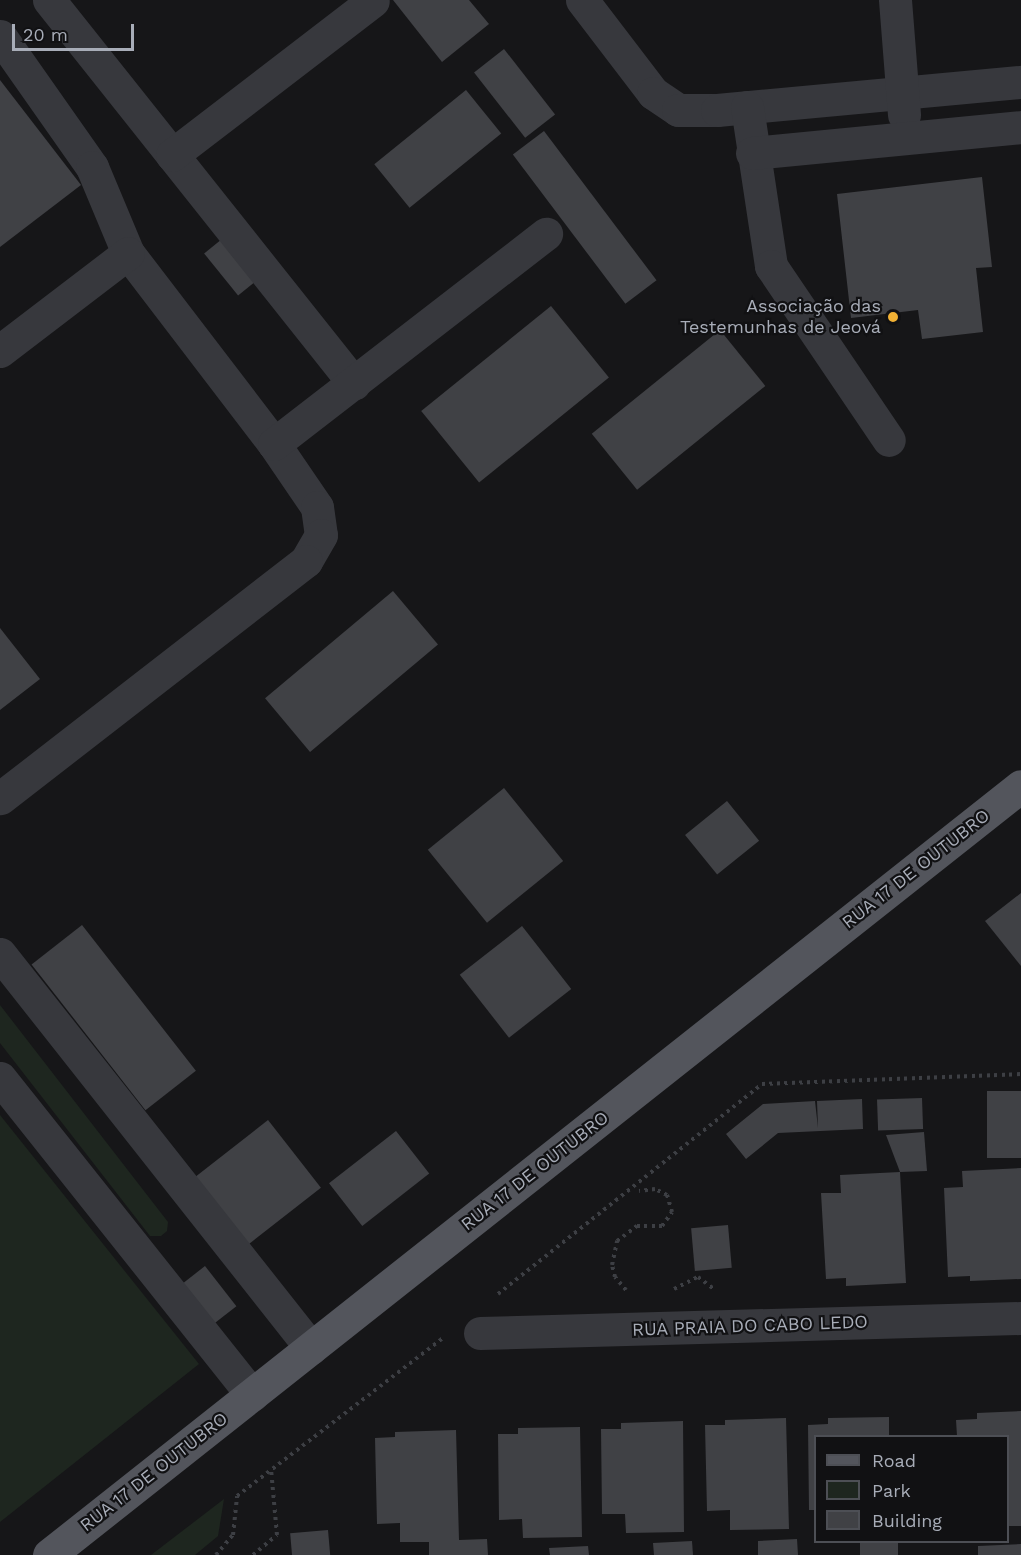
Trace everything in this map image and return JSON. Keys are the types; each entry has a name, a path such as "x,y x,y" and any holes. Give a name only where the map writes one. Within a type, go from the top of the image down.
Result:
{"main road":[{"name":"RUA 17 DE OUTUBRO","path":"50,1555 1021,786"}],"street":[{"path":"49,0 354,384"},
{"path":"582,0 665,104 678,110 747,107 1021,82"},
{"path":"895,0 906,138"},
{"path":"172,155 373,1"},
{"path":"0,36 92,167 128,253 274,444 317,507 321,535 306,561 0,798"},
{"path":"747,107 752,153 771,266 889,440"},
{"path":"752,153 1021,127"},
{"path":"274,444 546,234"},
{"path":"0,351 128,253"},
{"path":"0,954 311,1348"},
{"path":"0,1078 252,1395"},
{"name":"RUA PRAIA DO CABO LEDO","path":"464,1333 1021,1318"}],"path":[{"path":"494,1298 762,1084 1021,1074"},
{"path":"632,1294 615,1277 612,1252 617,1241 637,1226 662,1226 672,1212 667,1195 655,1189 639,1191"},
{"path":"667,1295 685,1280 698,1277 710,1282 715,1299"},
{"path":"219,1554 233,1535 237,1496 271,1469 464,1333"},
{"path":"253,1555 277,1535 271,1469"}],"green space":[{"path":"0,1005 168,1222 167,1231 161,1236 150,1236 0,1043"},
{"path":"0,1115 199,1364 0,1522"},
{"path":"224,1499 218,1536 195,1555 151,1555"}],"building":[{"path":"393,0 469,0 489,24 442,62"},
{"path":"504,49 555,114 525,138 474,72"},
{"path":"0,80 81,185 0,247"},
{"path":"466,90 501,134 410,208 374,164"},
{"path":"544,131 657,280 625,304 513,154"},
{"path":"982,177 992,267 976,268 983,332 922,339 918,310 851,318 837,194"},
{"path":"222,239 256,281 238,295 204,253"},
{"path":"551,306 609,377 479,483 421,411"},
{"path":"720,330 765,386 637,490 592,434"},
{"path":"393,591 438,645 310,752 265,698"},
{"path":"0,628 40,679 0,710"},
{"path":"504,788 563,861 487,923 428,850"},
{"path":"727,801 759,841 717,875 685,835"},
{"path":"1021,893 1021,966 985,921"},
{"path":"82,925 196,1071 145,1110 32,964"},
{"path":"522,926 571,989 509,1038 460,975"},
{"path":"987,1091 1021,1091 1021,1158 987,1158"},
{"path":"922,1098 923,1129 878,1131 877,1100"},
{"path":"862,1099 863,1129 778,1133 746,1159 726,1134 763,1104 815,1101 818,1128 817,1101"},
{"path":"268,1120 321,1188 240,1251 187,1183"},
{"path":"396,1131 429,1174 362,1226 329,1183"},
{"path":"924,1132 927,1171 900,1172 886,1135"},
{"path":"1021,1168 1021,1279 970,1281 970,1276 948,1277 944,1188 963,1187 962,1171"},
{"path":"900,1172 906,1283 846,1286 846,1278 826,1279 821,1193 841,1193 840,1175"},
{"path":"728,1225 732,1268 695,1271 691,1228"},
{"path":"205,1266 236,1306 206,1330 175,1289"},
{"path":"1021,1411 1021,1526 1009,1526 1009,1435 957,1435 956,1420 977,1419 977,1413"},
{"path":"889,1417 889,1435 814,1435 814,1510 809,1510 808,1425 828,1424 828,1418"},
{"path":"786,1418 789,1529 730,1530 730,1510 707,1511 705,1425 725,1425 725,1420"},
{"path":"683,1421 684,1532 626,1533 625,1514 602,1514 601,1429 621,1429 621,1423"},
{"path":"580,1427 582,1537 523,1538 522,1519 499,1520 498,1434 518,1434 518,1428"},
{"path":"456,1430 459,1540 487,1539 488,1555 429,1555 429,1542 400,1542 400,1523 377,1524 375,1438 395,1437 395,1432"},
{"path":"328,1530 330,1555 292,1555 290,1533"},
{"path":"797,1539 798,1555 758,1555 758,1541"},
{"path":"692,1541 693,1555 654,1555 653,1543"},
{"path":"860,1543 898,1543 898,1555 860,1555"},
{"path":"1021,1544 1021,1555 978,1555 978,1546"},
{"path":"588,1546 589,1555 550,1555 549,1548"}],"place":[{"name":"Associação das Testemunhas de Jeová","path":"893,317"}]}
